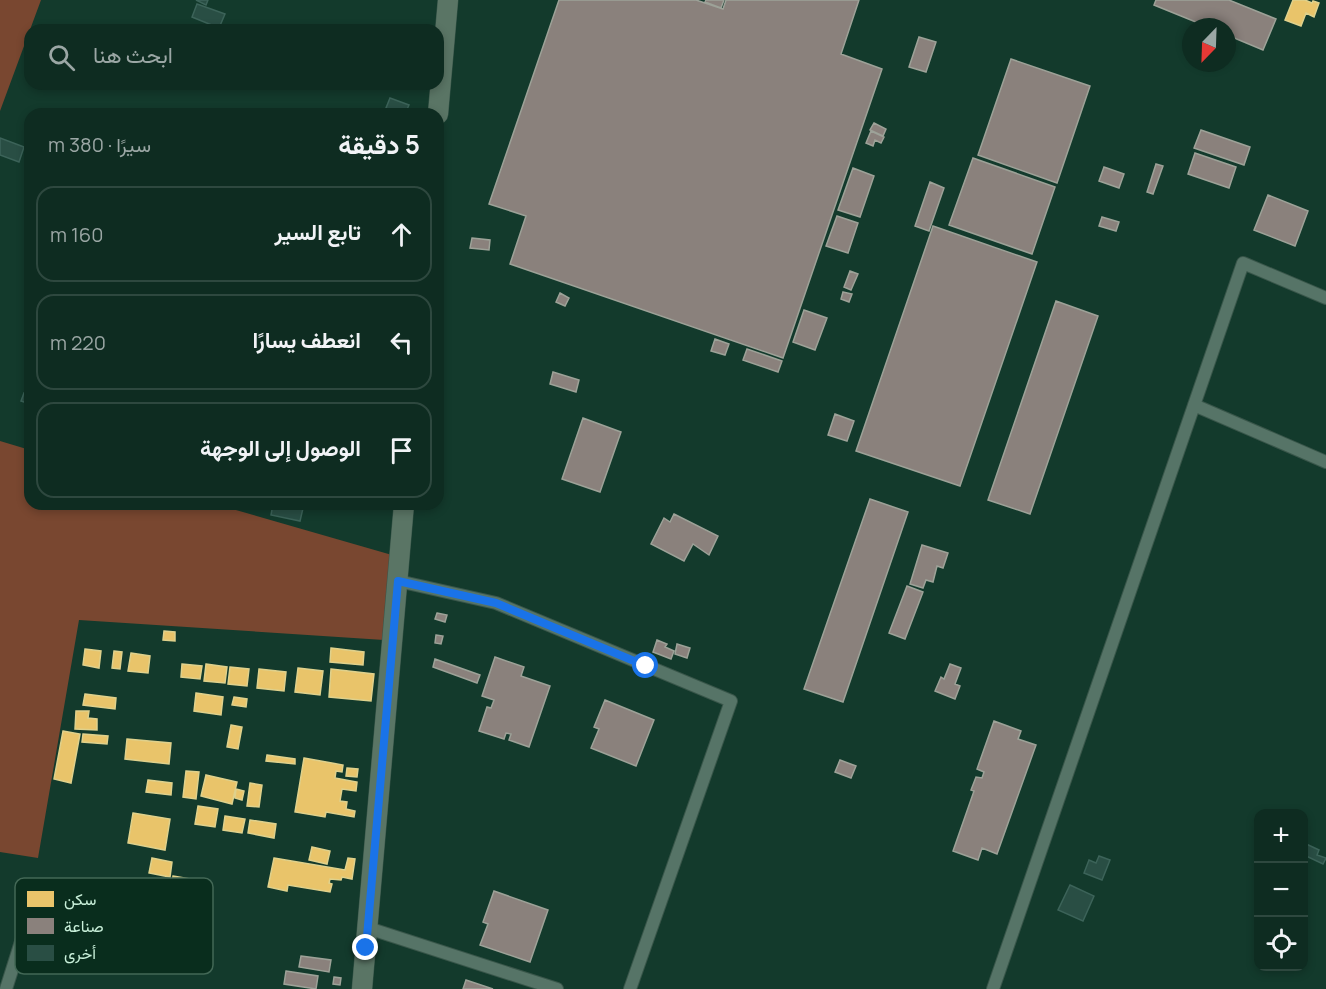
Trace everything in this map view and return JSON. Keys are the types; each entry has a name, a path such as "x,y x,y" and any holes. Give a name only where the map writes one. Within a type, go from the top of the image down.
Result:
{"main road":[{"path":"444,46 448,0"},
{"path":"439,108 440,90"},
{"path":"362,989 404,510"}],"street":[{"path":"993,989 1243,262 1326,298"},
{"path":"1194,405 1326,462"},
{"path":"398,581 496,603 731,701 630,989"},
{"path":"368,928 557,989"},
{"path":"6,989 15,960"}],"shaded area":[{"path":"0,0 41,0 32,24 24,24 24,46 0,111"},
{"path":"0,441 24,448 24,510 236,510 392,555 384,640 79,620 38,858 0,852"}],"building: سكن":[{"path":"1293,0 1319,3 1314,17 1306,13 1301,26 1285,20"},
{"path":"164,631 175,632 175,641 163,640"},
{"path":"331,648 364,652 363,665 330,662"},
{"path":"85,649 101,651 99,668 83,665"},
{"path":"114,651 122,652 120,669 112,668"},
{"path":"131,653 150,656 148,673 128,671"},
{"path":"182,664 202,666 200,679 181,677"},
{"path":"206,664 227,667 225,683 204,681"},
{"path":"230,667 249,669 247,686 228,684"},
{"path":"298,668 323,671 320,695 295,692"},
{"path":"259,669 286,672 284,691 257,688"},
{"path":"331,669 374,674 371,701 329,697"},
{"path":"196,693 223,697 221,715 194,711"},
{"path":"85,694 116,698 115,709 83,705"},
{"path":"234,697 247,699 246,707 232,705"},
{"path":"76,711 89,711 88,718 97,719 97,730 75,729"},
{"path":"231,725 242,727 238,749 227,747"},
{"path":"63,731 80,734 71,783 54,779"},
{"path":"83,734 108,736 107,744 82,742"},
{"path":"127,739 171,743 169,764 125,759"},
{"path":"267,755 295,759 295,764 266,761"},
{"path":"304,758 343,765 342,772 336,771 335,778 357,782 356,791 342,789 340,801 347,802 346,809 355,811 354,817 326,812 325,817 295,812"},
{"path":"347,768 358,769 357,777 346,776"},
{"path":"186,771 199,772 196,799 183,797"},
{"path":"206,775 237,782 232,804 201,796"},
{"path":"148,780 172,783 171,795 146,792"},
{"path":"250,783 262,785 259,807 247,806"},
{"path":"236,789 244,791 242,800 235,798"},
{"path":"198,806 218,809 215,827 195,824"},
{"path":"133,813 170,819 165,850 128,843"},
{"path":"225,816 245,819 242,833 223,830"},
{"path":"250,820 276,824 274,838 248,833"},
{"path":"312,847 330,851 327,864 309,860"},
{"path":"152,858 172,862 170,877 149,873"},
{"path":"274,858 345,870 348,858 355,859 352,879 342,877 341,880 330,879 329,883 332,884 330,892 288,885 287,891 268,887"}],"building: صناعة":[{"path":"559,0 696,0 723,9 726,0 859,0 841,54 882,69 783,358 510,264 526,216 489,204"},
{"path":"706,0 724,0 721,8 705,2"},
{"path":"1156,0 1229,0 1276,19 1263,50 1236,39 1236,18 1186,18 1154,5"},
{"path":"919,37 936,42 926,72 909,67"},
{"path":"1011,59 1090,86 1057,183 978,155"},
{"path":"874,123 886,129 883,136 870,130"},
{"path":"1201,130 1250,147 1244,165 1194,148"},
{"path":"871,131 884,137 881,143 875,140 873,146 866,143"},
{"path":"1195,153 1236,167 1229,188 1188,174"},
{"path":"973,158 1055,187 1032,254 949,225"},
{"path":"1156,164 1163,166 1153,194 1147,192"},
{"path":"1104,167 1124,174 1119,188 1099,181"},
{"path":"853,168 874,176 860,217 838,210"},
{"path":"930,182 944,188 929,231 915,226"},
{"path":"1268,195 1308,211 1295,246 1254,230"},
{"path":"837,216 858,223 848,253 826,246"},
{"path":"1102,217 1119,222 1116,231 1099,226"},
{"path":"933,226 1037,262 960,486 856,451"},
{"path":"472,238 490,240 489,250 470,248"},
{"path":"850,271 858,274 851,290 844,287"},
{"path":"843,292 852,294 849,302 841,299"},
{"path":"560,293 569,298 565,306 556,302"},
{"path":"1056,301 1098,316 1030,514 988,500"},
{"path":"804,310 827,318 815,350 793,342"},
{"path":"715,339 729,344 725,355 711,351"},
{"path":"747,349 782,361 778,372 743,360"},
{"path":"553,372 579,380 576,392 550,384"},
{"path":"835,414 854,421 847,441 828,435"},
{"path":"583,418 621,432 600,492 562,479"},
{"path":"870,499 908,512 843,702 804,689"},
{"path":"674,514 718,536 709,555 693,544 684,561 651,544 664,518 670,522"},
{"path":"922,545 948,553 943,568 937,566 933,582 926,580 923,588 910,584"},
{"path":"907,586 923,592 905,639 889,633"},
{"path":"437,613 447,615 445,622 435,619"},
{"path":"436,635 443,636 441,644 435,643"},
{"path":"657,640 667,644 665,647 674,651 671,659 653,652"},
{"path":"677,644 690,648 687,658 675,654"},
{"path":"495,657 524,667 521,676 550,686 529,747 509,740 511,734 506,733 504,739 479,731 487,707 491,708 494,700 482,696"},
{"path":"435,659 480,675 477,683 433,667"},
{"path":"950,664 961,668 955,684 960,686 955,699 935,691 941,677 944,679"},
{"path":"605,700 654,720 636,766 591,748 599,729 594,727"},
{"path":"994,721 1021,731 1018,739 1036,745 997,854 982,848 978,860 953,851 974,791 971,790 976,777 982,778 984,772 977,769"},
{"path":"840,760 856,766 851,778 835,772"},
{"path":"494,891 548,910 530,962 480,945 488,924 483,922"},
{"path":"301,956 331,960 329,972 299,967"},
{"path":"286,971 318,976 316,989 284,984"},
{"path":"334,977 341,978 340,985 333,984"},
{"path":"466,980 493,989 463,989"}],"building: أخرى":[{"path":"196,0 208,0 206,5"},
{"path":"197,4 225,14 221,24 209,24 192,17"},
{"path":"390,98 409,105 408,108 386,108"},
{"path":"0,138 24,147 19,162 0,155"},
{"path":"272,510 303,510 300,521 271,515"},
{"path":"1308,845 1319,850 1317,855 1326,858 1323,864 1308,857"},
{"path":"1099,856 1110,860 1102,880 1084,873 1089,860 1096,863"},
{"path":"1070,885 1094,896 1083,921 1058,910"}],"route":[{"path":"366,948 398,581 496,603 646,666"}]}
